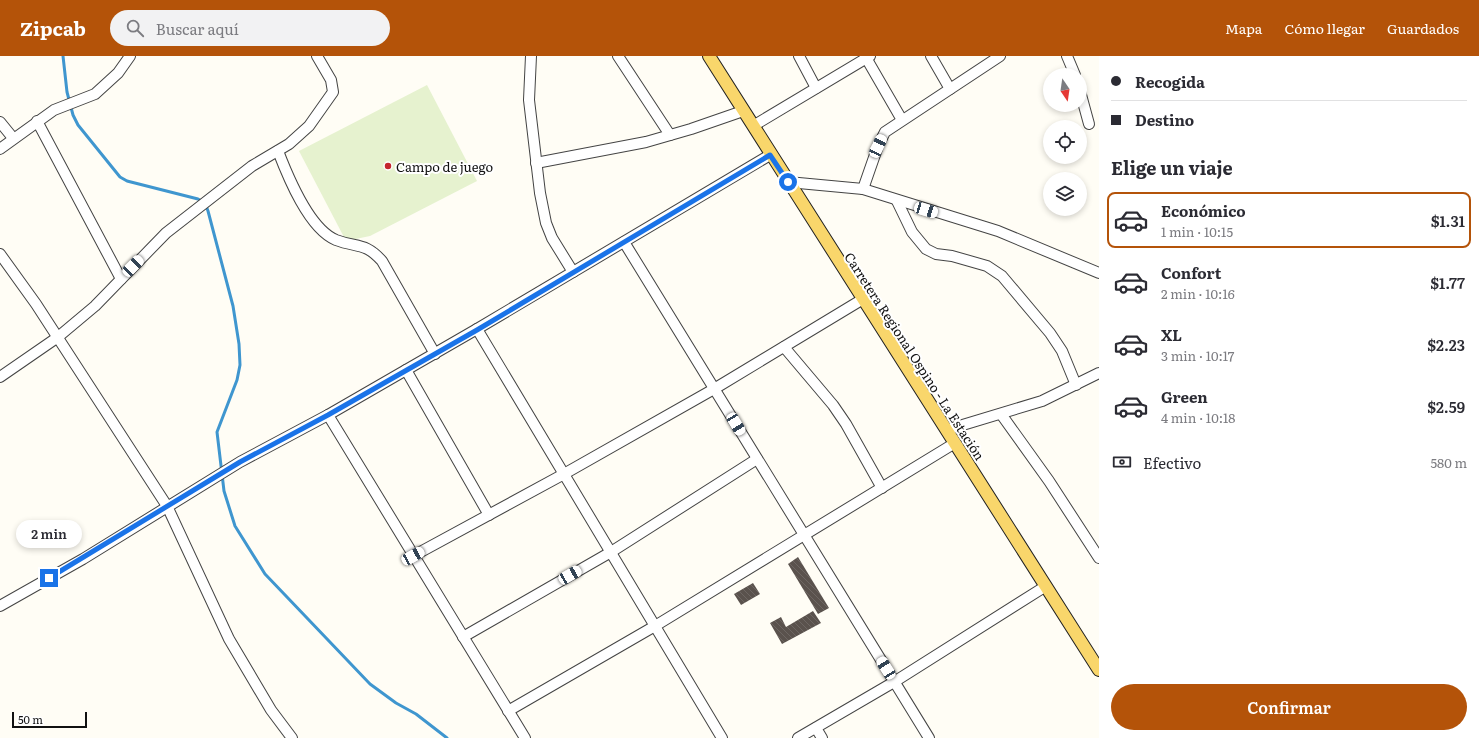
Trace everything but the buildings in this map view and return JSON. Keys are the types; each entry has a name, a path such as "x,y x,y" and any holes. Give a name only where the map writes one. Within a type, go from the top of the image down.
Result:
{"main road":[{"name":"Carretera Regional Ospino - La Estación","path":"709,56 770,155 1098,665"}],"street":[{"path":"0,149 37,121 70,103 95,94 118,73 130,56"},
{"path":"0,377 58,337 95,306 166,233 252,166 289,144 309,126 333,92 331,80 317,56"},
{"path":"531,56 529,100 536,163 546,223 552,238 574,272"},
{"path":"618,56 670,135"},
{"path":"799,56 816,88"},
{"path":"931,56 950,89"},
{"path":"1066,56 1072,68"},
{"path":"753,126 867,57 902,120"},
{"path":"863,189 882,137 891,128 998,57"},
{"path":"536,163 646,142 743,111"},
{"path":"1085,112 1088,124"},
{"path":"37,121 121,279"},
{"path":"0,122 13,138"},
{"path":"278,151 294,190 321,231 335,240 371,249 382,261 435,354"},
{"path":"0,606 83,559 166,506 240,462 328,415 477,330 770,155"},
{"path":"788,182 863,189 897,201 998,231 1099,273"},
{"path":"897,201 912,232 926,249 936,254 952,256 987,266 1002,276 1050,333 1062,351 1076,385"},
{"path":"624,242 928,738"},
{"path":"0,254 58,337 166,506 229,639 271,710 292,738"},
{"path":"413,556 564,474 714,389 863,300"},
{"path":"477,330 722,738"},
{"path":"784,347 833,405 846,424 882,488"},
{"path":"406,370 489,515"},
{"path":"946,430 1042,401 1099,373"},
{"path":"1001,414 1049,481 1099,558"},
{"path":"328,415 524,738"},
{"path":"508,711 655,626 955,444"},
{"path":"462,637 611,552 757,459"},
{"path":"798,738 894,682 1046,586"},
{"path":"816,728 822,738"}],"green space":[{"name":"Campo de juego","path":"427,85 477,181 370,236 346,241 299,151"}],"waterway":[{"path":"63,56 67,92 73,115 78,125 120,177 127,181 198,199 205,203 208,211 233,306 239,344 240,365 237,380 217,432 224,491 235,526 265,574 370,684 396,703 416,714 447,738"}],"place":[{"name":"Campo de juego","path":"388,166"}],"route":[{"path":"49,578 83,559 240,462 328,415 477,330 770,155 788,182"}]}
